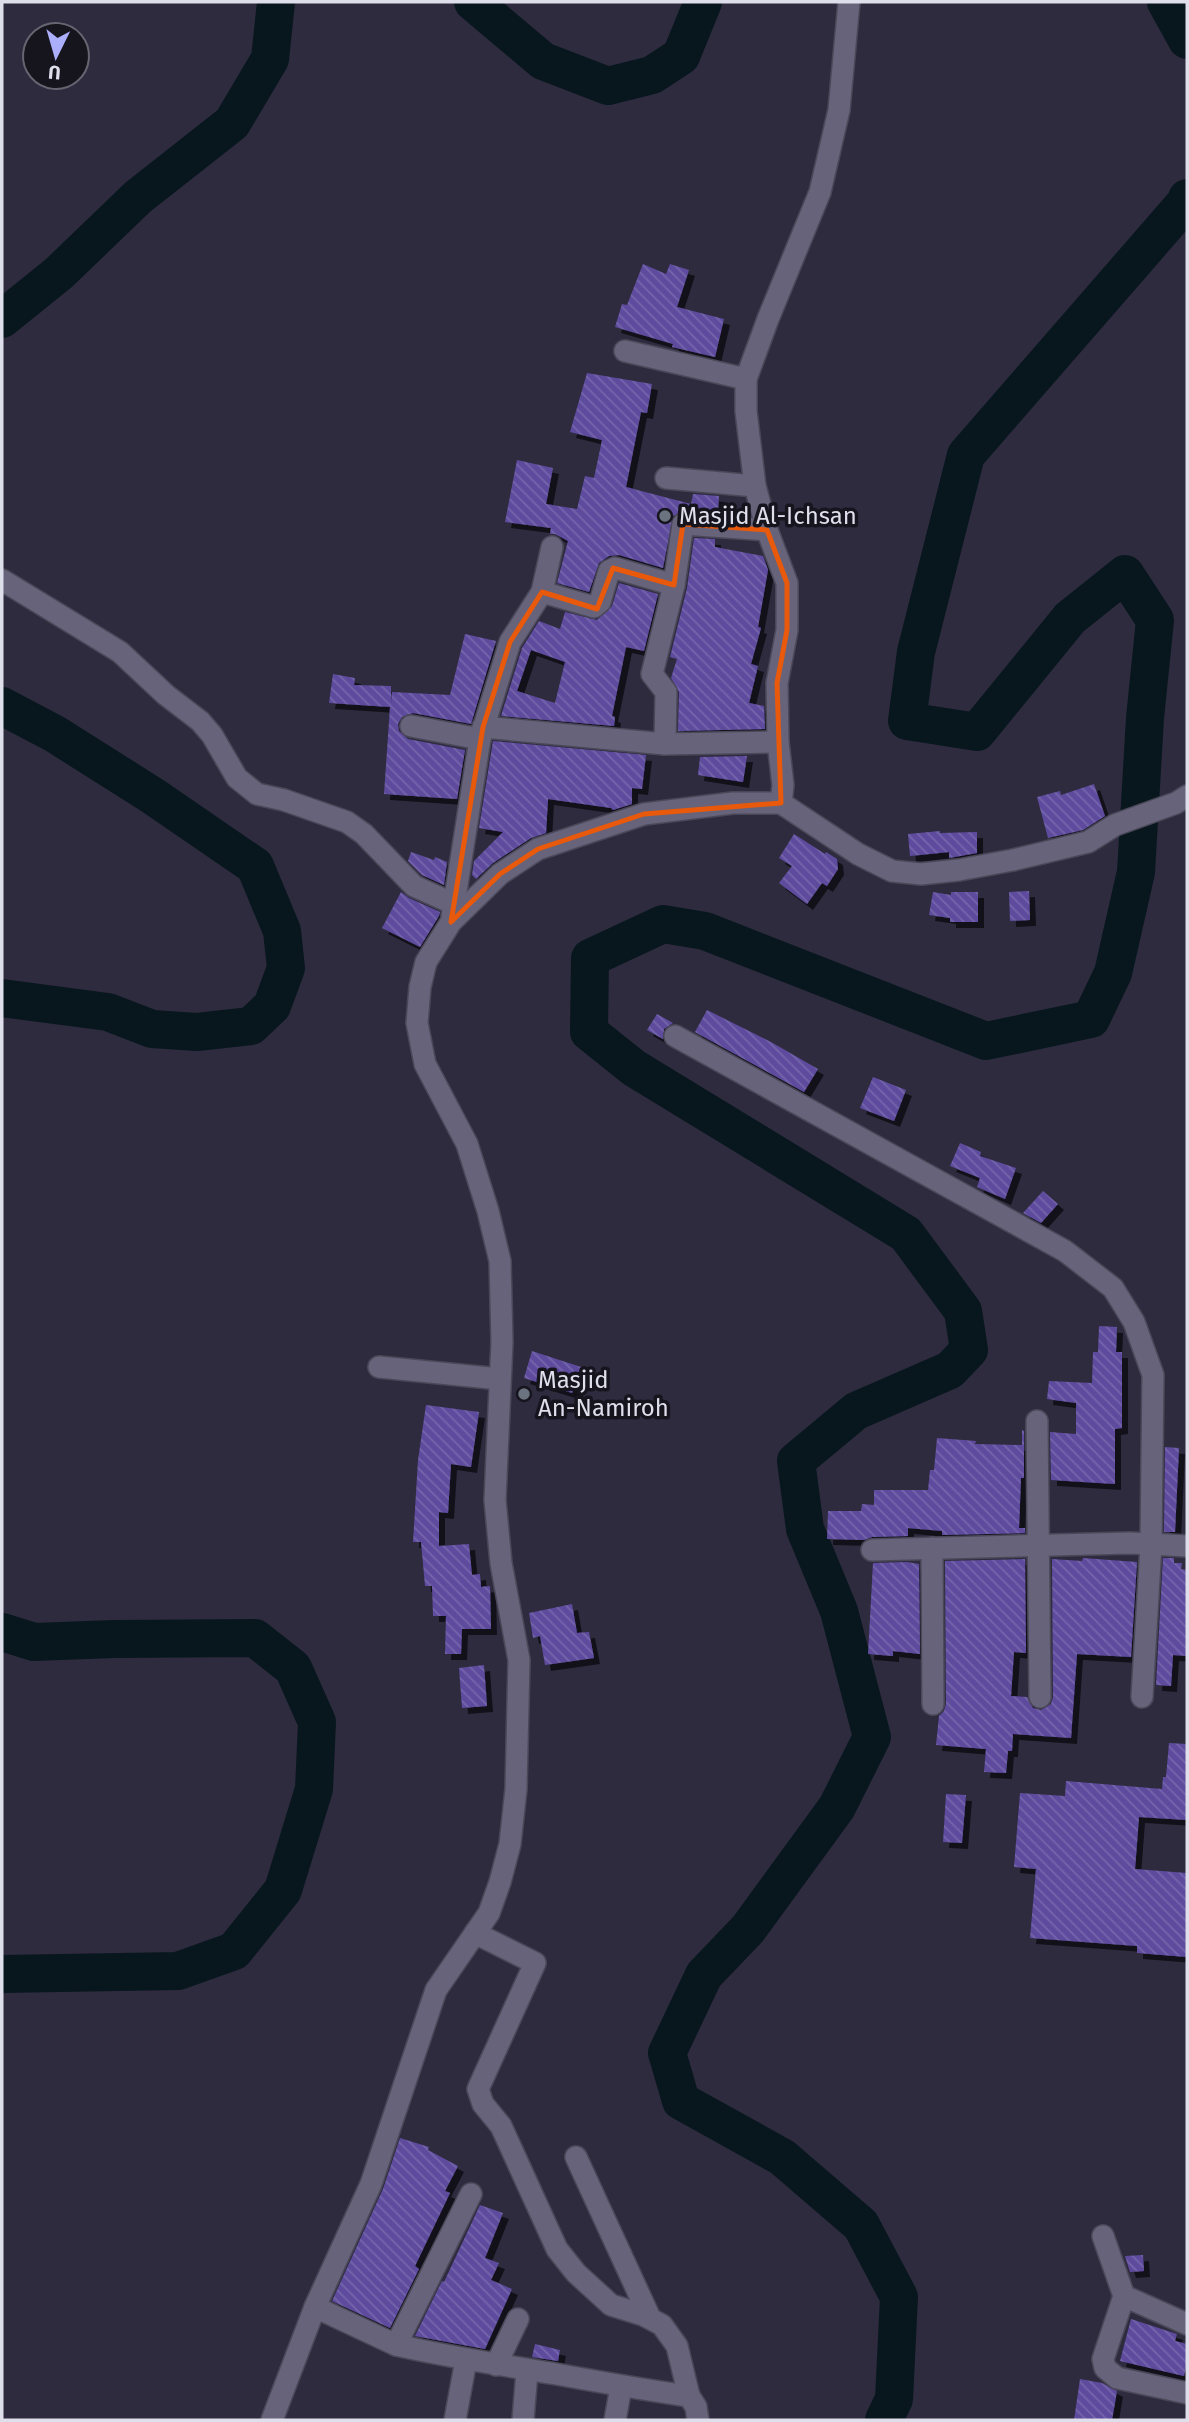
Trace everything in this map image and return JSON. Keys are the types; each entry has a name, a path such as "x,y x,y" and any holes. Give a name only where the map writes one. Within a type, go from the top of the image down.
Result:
{"street":[{"path":"781,803 783,772 778,742 777,683 787,629 787,583 755,486 746,411 746,379 820,192 839,110 849,2"},
{"path":"625,351 746,379"},
{"path":"666,478 755,486"},
{"path":"665,744 666,692 652,674 674,584 683,524 768,530"},
{"path":"272,2420 314,2307 372,2185 436,1990 489,1913 510,1844 516,1788 519,1660 501,1563 495,1500 502,1342 500,1261 467,1144 425,1063 417,1023 420,987 426,962 453,913 482,733 510,642 542,592 552,547"},
{"path":"542,592 593,607 600,602 609,572 615,568 674,584"},
{"path":"2,580 120,652 206,728 237,778 257,794 284,800 347,822 364,834 414,886 453,913"},
{"path":"411,726 665,744 778,742"},
{"path":"453,913 500,874 538,849 644,814 733,803 781,803 858,854 892,871 921,874 1013,860 1088,842 1115,825 1182,799"},
{"path":"675,1036 1065,1251 1113,1288 1134,1322 1153,1375 1151,1545 1142,1697"},
{"path":"379,1367 500,1379"},
{"path":"1037,1421 1040,1697"},
{"path":"872,1550 1130,1543 1187,1546"},
{"path":"932,1548 933,1704"},
{"path":"475,1933 535,1963 478,2088 484,2104 500,2126 556,2249 576,2273 611,2305 650,2318 662,2325 677,2346 689,2396 696,2407 698,2420"},
{"path":"576,2157 650,2318"},
{"path":"396,2345 471,2194"},
{"path":"1103,2236 1124,2296 1103,2359 1105,2368 1116,2378 1187,2393"},
{"path":"1124,2296 1187,2324"},
{"path":"314,2307 396,2345 527,2371 689,2396"},
{"path":"496,2365 517,2319"},
{"path":"455,2420 466,2360"},
{"path":"523,2420 527,2371"},
{"path":"615,2420 621,2387"}],"highlighted area":[{"path":"683,524 767,530 787,583 787,630 777,683 781,803 644,814 538,849 500,874 451,922 483,727 510,642 542,592 597,609 613,568 674,585"}],"building":[{"path":"643,264 666,274 670,264 689,270 677,307 724,319 715,357 672,347 673,344 615,327 622,304 627,305"},
{"path":"587,373 652,384 647,413 641,412 626,487 691,504 693,494 719,496 718,513 684,511 673,516 663,568 619,555 609,556 599,563 589,592 557,583 568,541 550,534 551,528 505,522 517,460 553,468 546,504 577,509 585,476 594,478 602,440 570,432"},
{"path":"694,538 715,539 715,547 763,556 768,570 758,627 761,628 751,664 758,666 749,703 764,706 765,729 678,731 679,692 671,678 677,659 670,657 687,588"},
{"path":"619,583 658,594 644,651 626,647 612,716 615,717 614,726 501,716 522,648 539,621 560,629 565,612 597,620 612,606","holes":["531,650 565,662 555,703 517,691"]},
{"path":"465,634 496,641 471,724 413,713 402,717 398,724 399,731 408,739 465,750 457,799 384,794 390,707 329,703 333,674 355,678 354,685 391,686 391,702 392,692 450,695"},
{"path":"493,741 646,755 642,789 632,788 632,804 613,810 548,799 546,833 531,838 493,863 476,879 472,875 474,861 503,832 479,828"},
{"path":"747,756 743,782 698,775 700,757"},
{"path":"1094,784 1105,816 1083,830 1048,838 1037,797 1060,791 1061,795"},
{"path":"977,832 977,853 949,858 949,852 910,856 908,834"},
{"path":"794,834 837,859 838,869 827,886 822,883 807,904 779,883 792,866 779,858"},
{"path":"411,852 447,862 444,885 422,875 408,861"},
{"path":"1029,891 1030,920 1010,921 1009,892"},
{"path":"401,892 440,912 420,947 382,928"},
{"path":"933,892 951,895 951,892 978,892 978,922 950,922 950,918 929,915"},
{"path":"707,1010 818,1069 804,1092 695,1032"},
{"path":"657,1014 673,1023 664,1029 663,1039 647,1030"},
{"path":"873,1077 906,1090 894,1121 860,1108"},
{"path":"960,1143 981,1152 980,1156 1016,1168 1005,1199 977,1187 980,1178 950,1166"},
{"path":"1043,1191 1058,1204 1041,1223 1023,1213"},
{"path":"1099,1326 1117,1327 1116,1352 1122,1352 1122,1428 1115,1429 1115,1484 1051,1480 1050,1432 1076,1434 1076,1403 1047,1399 1049,1381 1092,1383 1093,1352 1098,1352"},
{"path":"532,1351 581,1367 572,1393 524,1378"},
{"path":"426,1405 479,1412 471,1467 451,1464 448,1513 439,1512 439,1546 469,1544 472,1575 480,1574 481,1587 490,1586 491,1629 462,1629 461,1654 445,1654 446,1616 433,1616 432,1586 425,1586 421,1542 413,1542 418,1460"},
{"path":"1022,1430 1024,1478 1021,1478 1019,1528 1025,1528 1025,1533 942,1535 942,1531 908,1528 908,1536 872,1537 864,1540 827,1539 828,1511 861,1511 862,1504 874,1505 874,1490 928,1490 930,1470 934,1470 937,1438 976,1441 975,1444 1022,1445"},
{"path":"1165,1447 1179,1448 1175,1532 1164,1532"},
{"path":"1083,1558 1137,1562 1131,1657 1077,1654 1071,1738 1013,1734 1006,1773 984,1772 986,1749 936,1745 939,1716 946,1704 945,1561 1025,1559 1026,1653 1014,1652 1011,1696 1027,1697 1033,1708 1041,1710 1051,1704 1053,1697 1052,1559 1082,1561"},
{"path":"1163,1558 1174,1558 1174,1563 1182,1563 1181,1569 1187,1570 1187,1656 1173,1655 1171,1686 1156,1685"},
{"path":"873,1563 919,1564 920,1654 893,1651 893,1656 868,1654"},
{"path":"572,1604 577,1633 589,1632 594,1658 545,1665 540,1636 533,1638 529,1613"},
{"path":"484,1665 487,1706 462,1708 459,1668"},
{"path":"1169,1743 1187,1744 1187,1820 1139,1817 1135,1869 1187,1873 1187,1957 1137,1953 1137,1946 1030,1938 1036,1869 1014,1867 1020,1793 1065,1796 1066,1781 1162,1789 1163,1777 1166,1777"},
{"path":"946,1794 966,1795 962,1843 943,1842"},
{"path":"400,2138 429,2147 428,2150 458,2166 445,2191 450,2193 415,2266 419,2269 390,2328 332,2301 383,2189"},
{"path":"480,2205 503,2213 485,2258 499,2263 491,2280 512,2289 485,2349 415,2336 442,2281 444,2282"},
{"path":"1143,2255 1144,2271 1130,2272 1125,2256"},
{"path":"1131,2319 1177,2334 1175,2341 1187,2344 1184,2376 1120,2361"},
{"path":"535,2344 560,2350 558,2361 532,2357"},
{"path":"1080,2379 1102,2383 1117,2391 1112,2420 1074,2420"}],"waterway":[{"path":"2,319 59,273 138,197 232,123 270,59 276,2"},
{"path":"473,2 543,61 608,86 652,75 681,56 703,2"},
{"path":"1166,2 1187,40"},
{"path":"884,2420 894,2399 899,2297 861,2225 782,2157 681,2101 667,2053 704,1975 748,1929 837,1807 872,1737 839,1611 805,1529 796,1461 856,1411 950,1370 969,1350 963,1311 906,1234 634,1068 589,1032 590,958 663,924 705,931 986,1041 1091,1019 1113,973 1136,872 1145,718 1155,620 1125,574 1070,618 977,732 907,721 916,652 966,455 1187,198"},
{"path":"2,706 55,734 153,796 255,866 282,931 286,968 272,1006 251,1026 197,1032 152,1029 108,1012 2,998"},
{"path":"2,1632 34,1642 255,1638 293,1668 317,1722 314,1789 283,1890 234,1951 178,1971 2,1974"}],"place":[{"name":"Masjid Al-Ichsan","path":"665,516"},
{"name":"Masjid An-Namiroh","path":"524,1394"}]}
